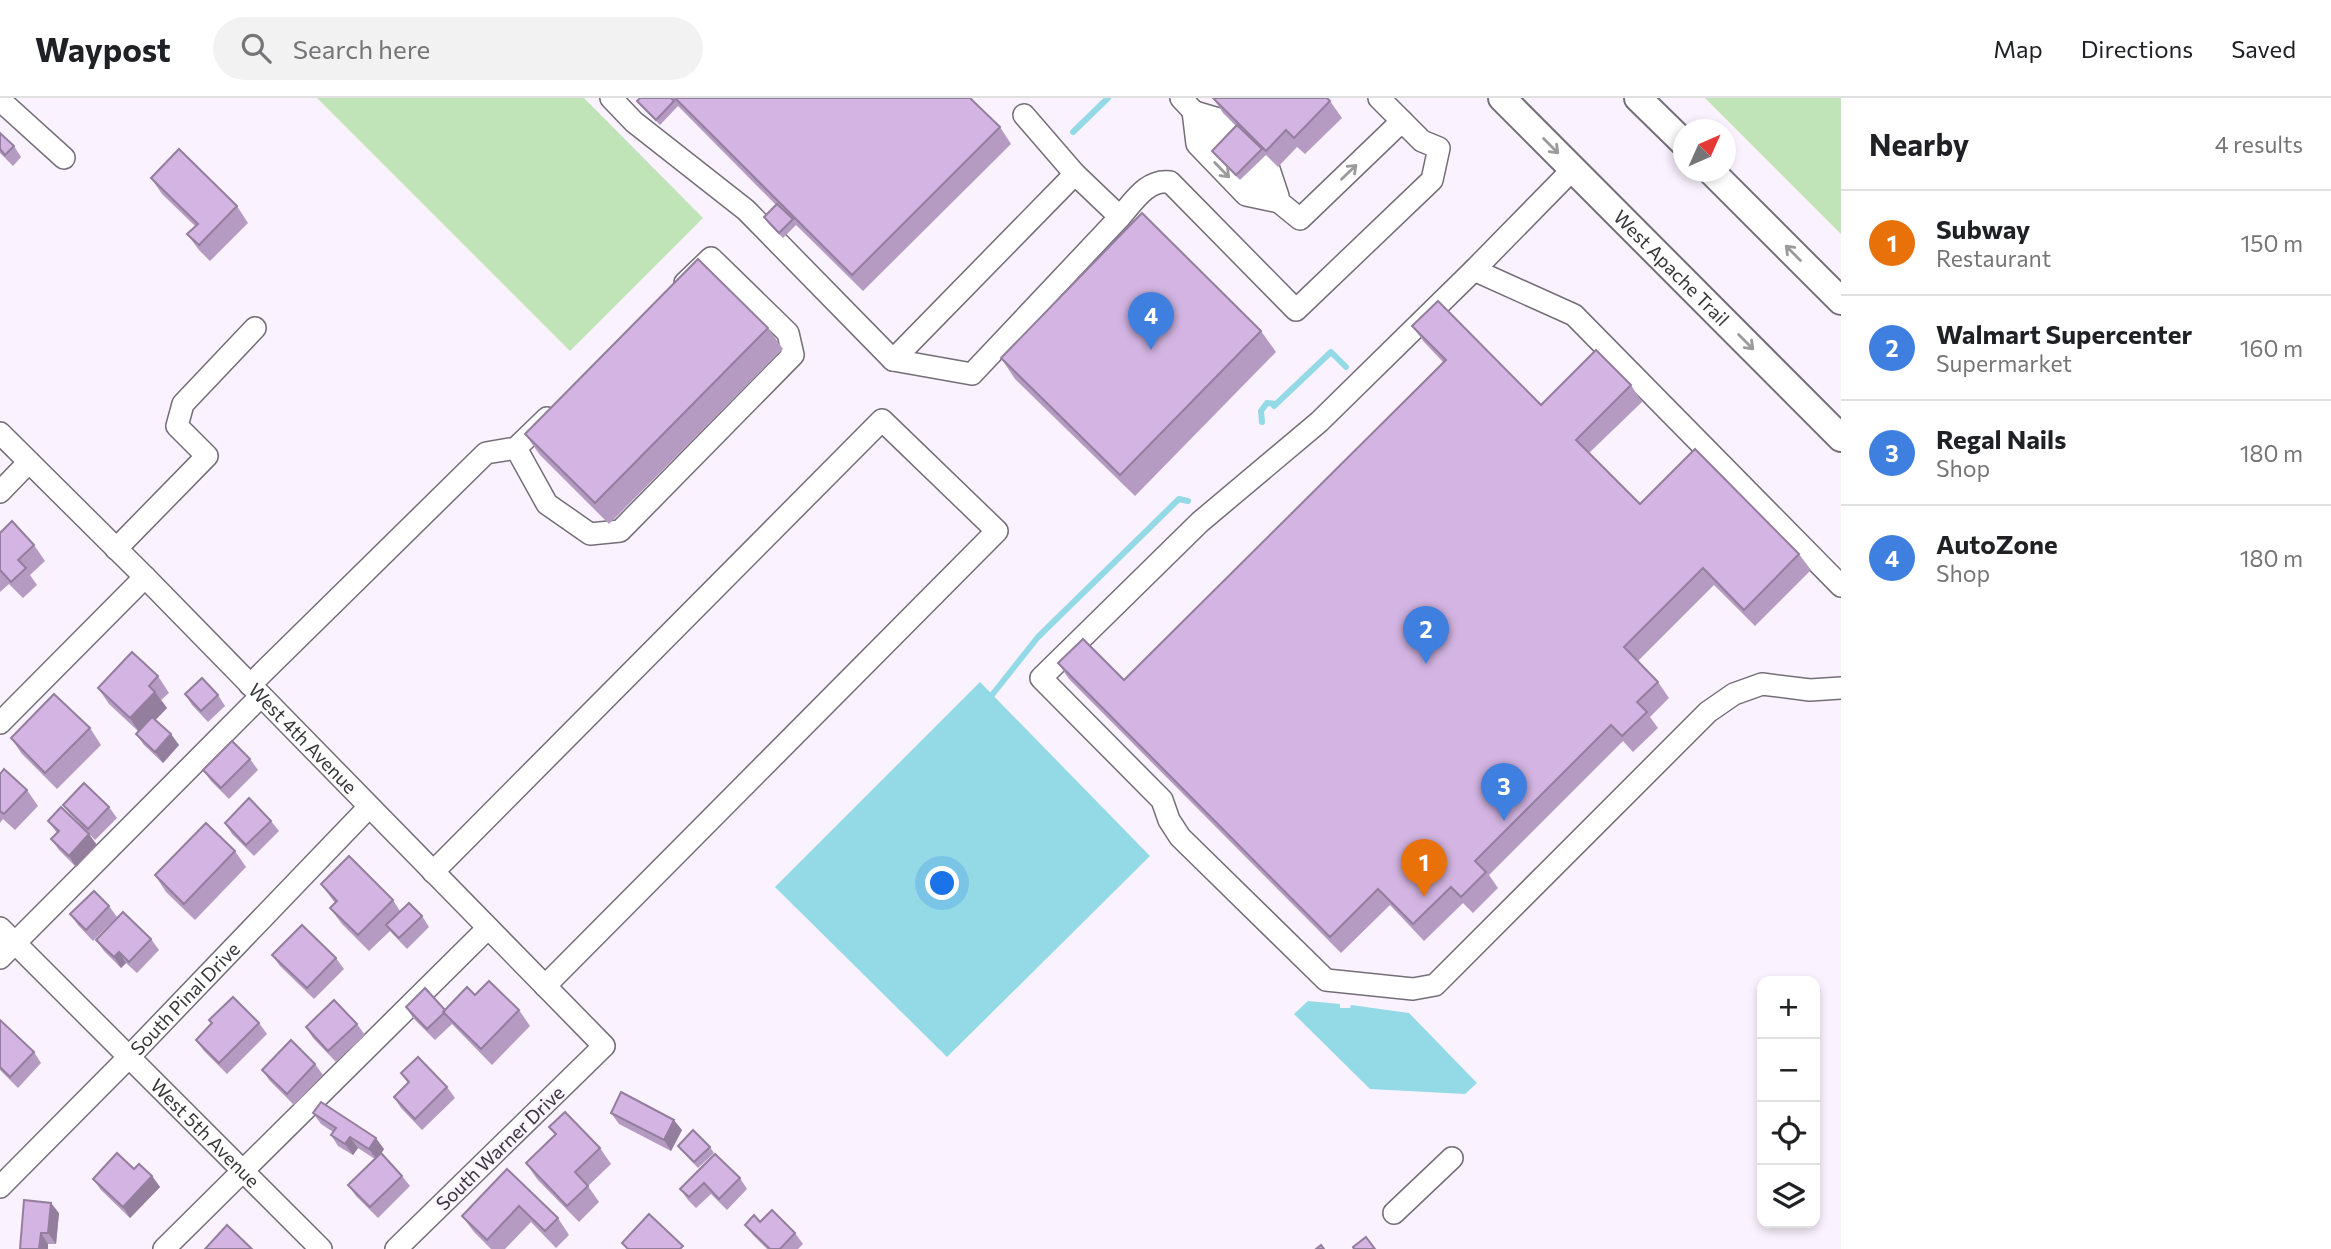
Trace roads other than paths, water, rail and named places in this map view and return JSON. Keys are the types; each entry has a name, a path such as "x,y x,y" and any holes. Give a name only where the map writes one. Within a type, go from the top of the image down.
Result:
{"main road":[{"name":"West Apache Trail","path":"1502,98 1841,438"},
{"path":"1638,98 1673,132"},
{"path":"1722,182 1841,301"}],"street":[{"path":"611,98 634,122 746,210 893,360 972,374 1149,184 1161,181 1170,182 1296,310 1432,180 1439,148 1422,141 1378,98"},
{"path":"0,100 64,158"},
{"path":"1187,105 1198,144 1246,195 1279,202 1300,219 1402,121"},
{"path":"1187,105 1222,120 1232,140"},
{"path":"1024,116 1075,174 1120,217"},
{"path":"1256,165 1269,169 1279,202"},
{"path":"1573,169 1319,422 1200,522 1041,678 1161,800 1180,837 1326,980 1413,989 1435,985 1708,712 1734,694 1762,684 1810,690 1841,688"},
{"path":"893,360 1075,174"},
{"path":"516,448 547,504 590,534 620,531 793,355 788,333 711,258 672,296"},
{"path":"1474,270 1574,315 1841,586"},
{"path":"116,549 207,456 177,426 183,404 255,328"},
{"path":"5,943 486,453 516,448 565,401"},
{"path":"433,872 883,420 997,531 545,986"},
{"name":"West 4th Avenue","path":"0,433 145,577 604,1046"},
{"path":"0,492 29,462"},
{"path":"0,723 145,577"},
{"name":"South Pinal Drive","path":"0,1187 369,807"},
{"path":"164,1249 488,928"},
{"name":"West 5th Avenue","path":"5,943 128,1058 321,1249"},
{"name":"South Warner Drive","path":"396,1249 604,1046"},
{"path":"1394,1213 1452,1158"}],"water":[{"path":"980,682 1150,856 947,1057 775,887"},
{"path":"1308,1001 1340,1004 1340,1008 1350,1008 1351,1005 1409,1013 1477,1083 1465,1094 1370,1089 1294,1014"}],"waterway":[{"path":"1073,132 1108,98"},
{"path":"1274,406 1331,352 1346,367"},
{"path":"1262,422 1261,411 1267,403 1276,404"},
{"path":"992,695 1038,637 1179,499 1188,501"}],"place":[{"name":"AutoZone","path":"1151,350"},
{"name":"Walmart Supercenter","path":"1426,664"},
{"name":"Regal Nails","path":"1504,821"},
{"name":"Subway","path":"1424,897"}]}
